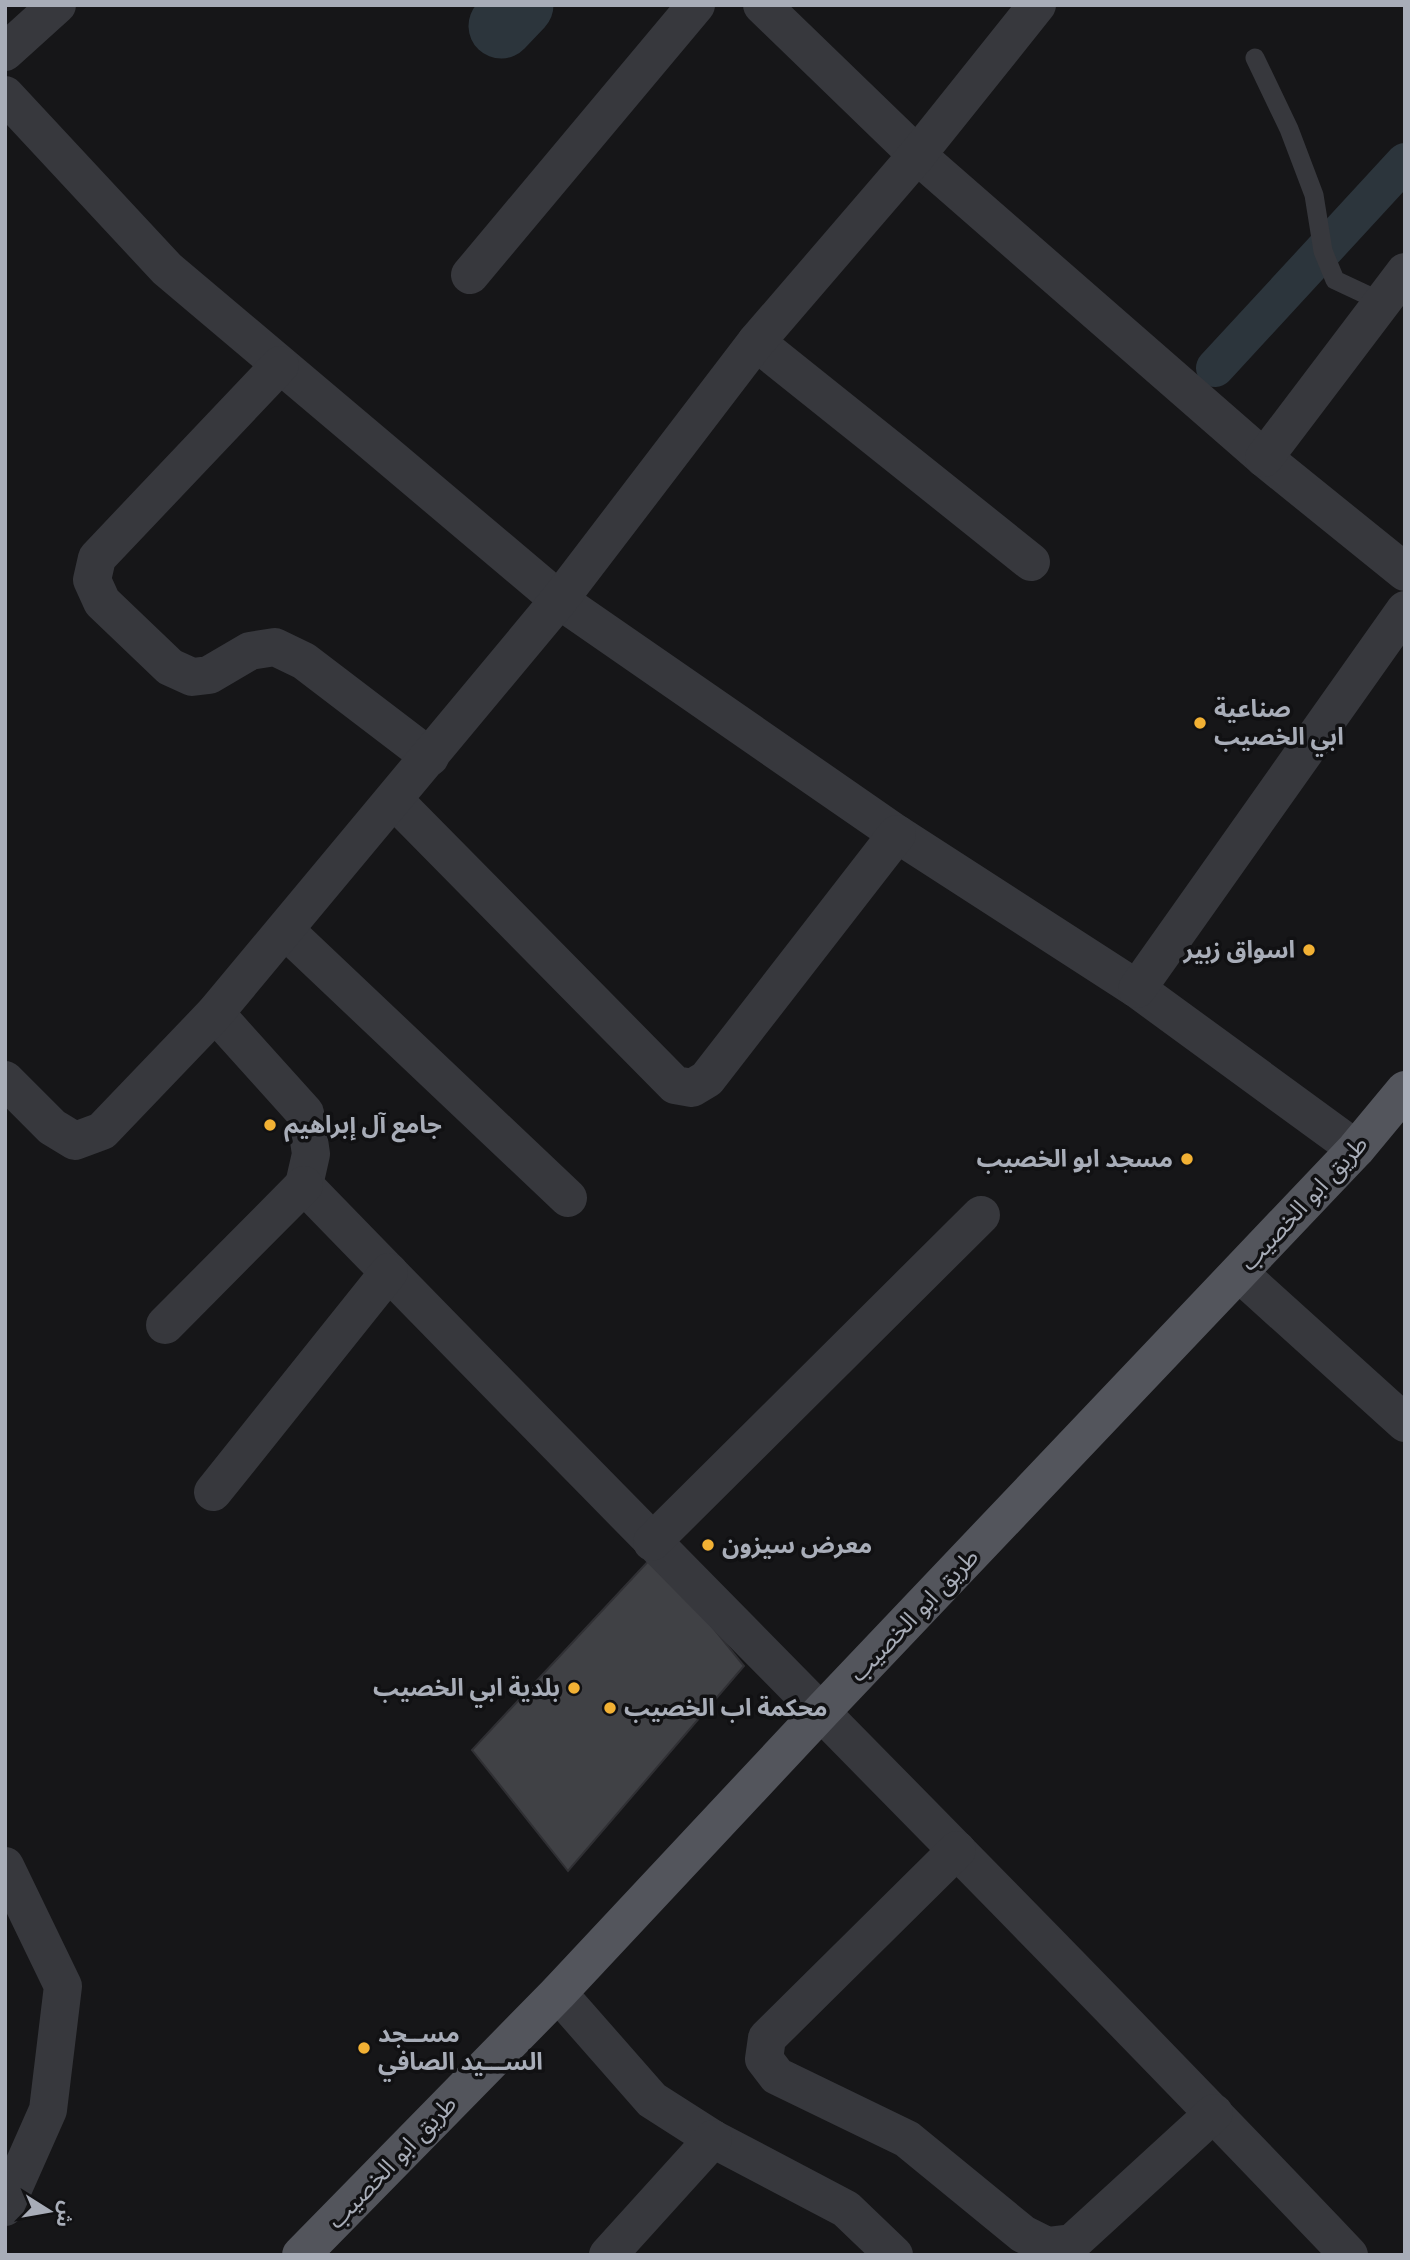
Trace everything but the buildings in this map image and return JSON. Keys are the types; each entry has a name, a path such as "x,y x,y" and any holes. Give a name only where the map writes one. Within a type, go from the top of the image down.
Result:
{"main road":[{"name":"طريق ابو الخصيب","path":"301,2255 558,1993 1356,1149 1405,1090"}],"street":[{"path":"5,52 57,5"},
{"path":"470,275 696,5"},
{"path":"762,5 917,155 1264,457 1405,572"},
{"path":"5,1080 52,1127 75,1141 102,1131 215,1013 430,757 559,600 755,342 917,155 1037,5"},
{"path":"5,95 167,269 559,600 897,834 1137,989 1356,1149"},
{"path":"1264,457 1396,289"},
{"path":"755,342 1031,562"},
{"path":"280,365 97,558 92,580 102,602 170,667 192,677 209,675 250,651 275,647 304,661 430,757"},
{"path":"1137,989 1405,610"},
{"path":"394,800 675,1085 692,1088 708,1079 897,834"},
{"path":"285,930 568,1198"},
{"path":"165,1325 304,1185 310,1154 305,1113 215,1013"},
{"path":"304,1185 652,1542 822,1711 1349,2255"},
{"path":"652,1542 981,1215"},
{"path":"213,1492 389,1272"},
{"path":"1239,1273 1405,1423"},
{"path":"957,1850 767,2038 764,2059 776,2076 907,2139 1023,2234 1047,2246 1072,2243 1214,2113"},
{"path":"5,1866 63,1986 48,2110 5,2207"},
{"path":"558,1993 652,2100 713,2139 846,2209 894,2255"},
{"path":"608,2255 713,2139"}],"lane":[{"path":"1255,58 1289,129 1314,195 1323,251 1335,280 1396,289"}],"waterway":[{"path":"501,26 521,5"},
{"path":"1215,368 1405,162"}],"place":[{"name":"صناعية ابي الخصيب","path":"1200,723"},
{"name":"اسواق زبير","path":"1309,950"},
{"name":"جامع آل إبراهيم","path":"270,1125"},
{"name":"مسجد ابو الخصيب","path":"1187,1159"},
{"name":"معرض سيزون","path":"708,1545"},
{"name":"بلدية ابي الخصيب","path":"574,1688"},
{"name":"محكمة اب الخصيب","path":"610,1708"},
{"name":"مســجد الســـيد الصافي","path":"364,2048"}]}
